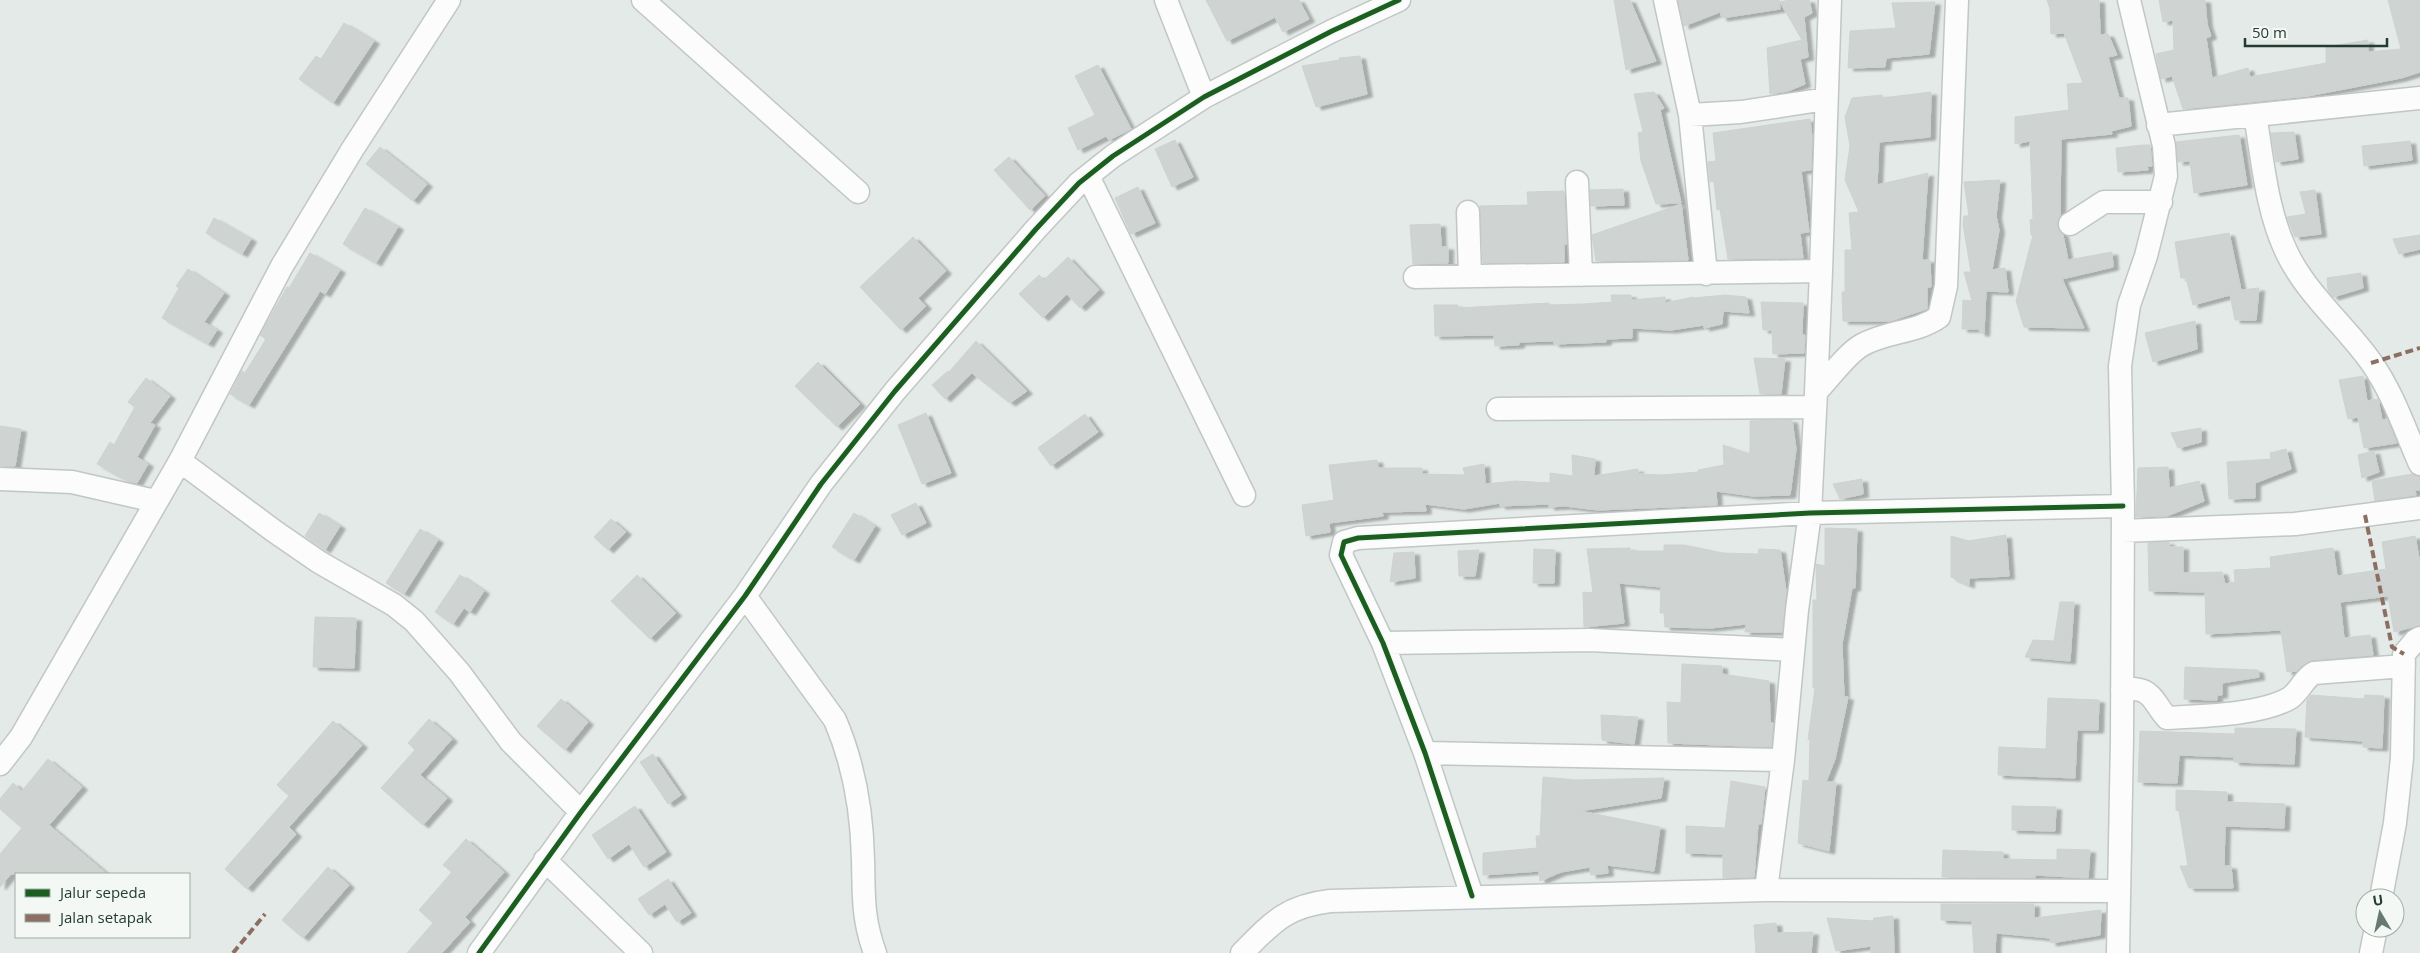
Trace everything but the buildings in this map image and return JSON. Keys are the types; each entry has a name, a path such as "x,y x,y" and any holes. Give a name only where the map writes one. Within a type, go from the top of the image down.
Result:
{"street":[{"path":"0,764 21,737 155,501 180,461 282,266 352,150 449,0"},
{"path":"643,0 858,192"},
{"path":"1166,0 1204,97"},
{"path":"479,953 581,812 745,596 821,484 895,391 1036,229 1088,176 1113,156 1204,97 1399,0"},
{"path":"1666,0 1690,115 1706,274"},
{"path":"1766,890 1783,760 1793,650 1810,513 1821,271 1830,0"},
{"path":"1498,409 1815,400 1860,346 1878,338 1922,326 1939,317 1946,286 1957,0"},
{"path":"2118,953 2123,531 2120,366 2129,306 2146,256 2166,176 2166,161 2129,0"},
{"path":"2158,125 2420,98"},
{"path":"1690,115 1741,112 1826,99"},
{"path":"2255,115 2271,211 2286,251 2299,275 2324,308 2358,345 2386,386 2420,464"},
{"path":"1088,176 1244,495"},
{"path":"1577,182 1581,275"},
{"path":"2070,224 2104,202 2161,202"},
{"path":"1468,212 1470,276"},
{"path":"1415,277 1821,271"},
{"path":"180,461 319,562 394,605 414,621 459,672 511,742 581,812"},
{"path":"0,479 72,482 155,501"},
{"path":"1472,896 1425,753 1383,643 1341,555 1344,542 1358,538 1810,513 2123,506"},
{"path":"2123,531 2295,524 2420,508"},
{"path":"745,596 825,706 843,739 862,832 863,908 867,932 875,953"},
{"path":"2383,888 2395,823 2402,758 2404,654 2420,638"},
{"path":"1383,643 1590,640 1793,650"},
{"path":"2122,689 2137,688 2146,691 2167,718 2188,717 2263,708 2289,698 2298,692 2309,675 2314,673 2404,666"},
{"path":"1425,753 1783,760"},
{"path":"546,860 642,953"},
{"path":"1242,953 1290,910 1309,903 1472,896 1766,890 2119,891"},
{"path":"2371,953 2374,938"}],"marked path":[{"path":"2371,363 2420,348"},
{"path":"2365,515 2392,647 2404,654"},
{"path":"233,953 265,914"}],"cycle path":[{"path":"479,953 581,812 745,596 821,484 895,391 1036,229 1079,183 1113,156 1204,97 1332,31 1399,0"},
{"path":"1472,896 1425,753 1383,643 1341,555 1344,542 1358,538 1810,513 2123,506"}]}
